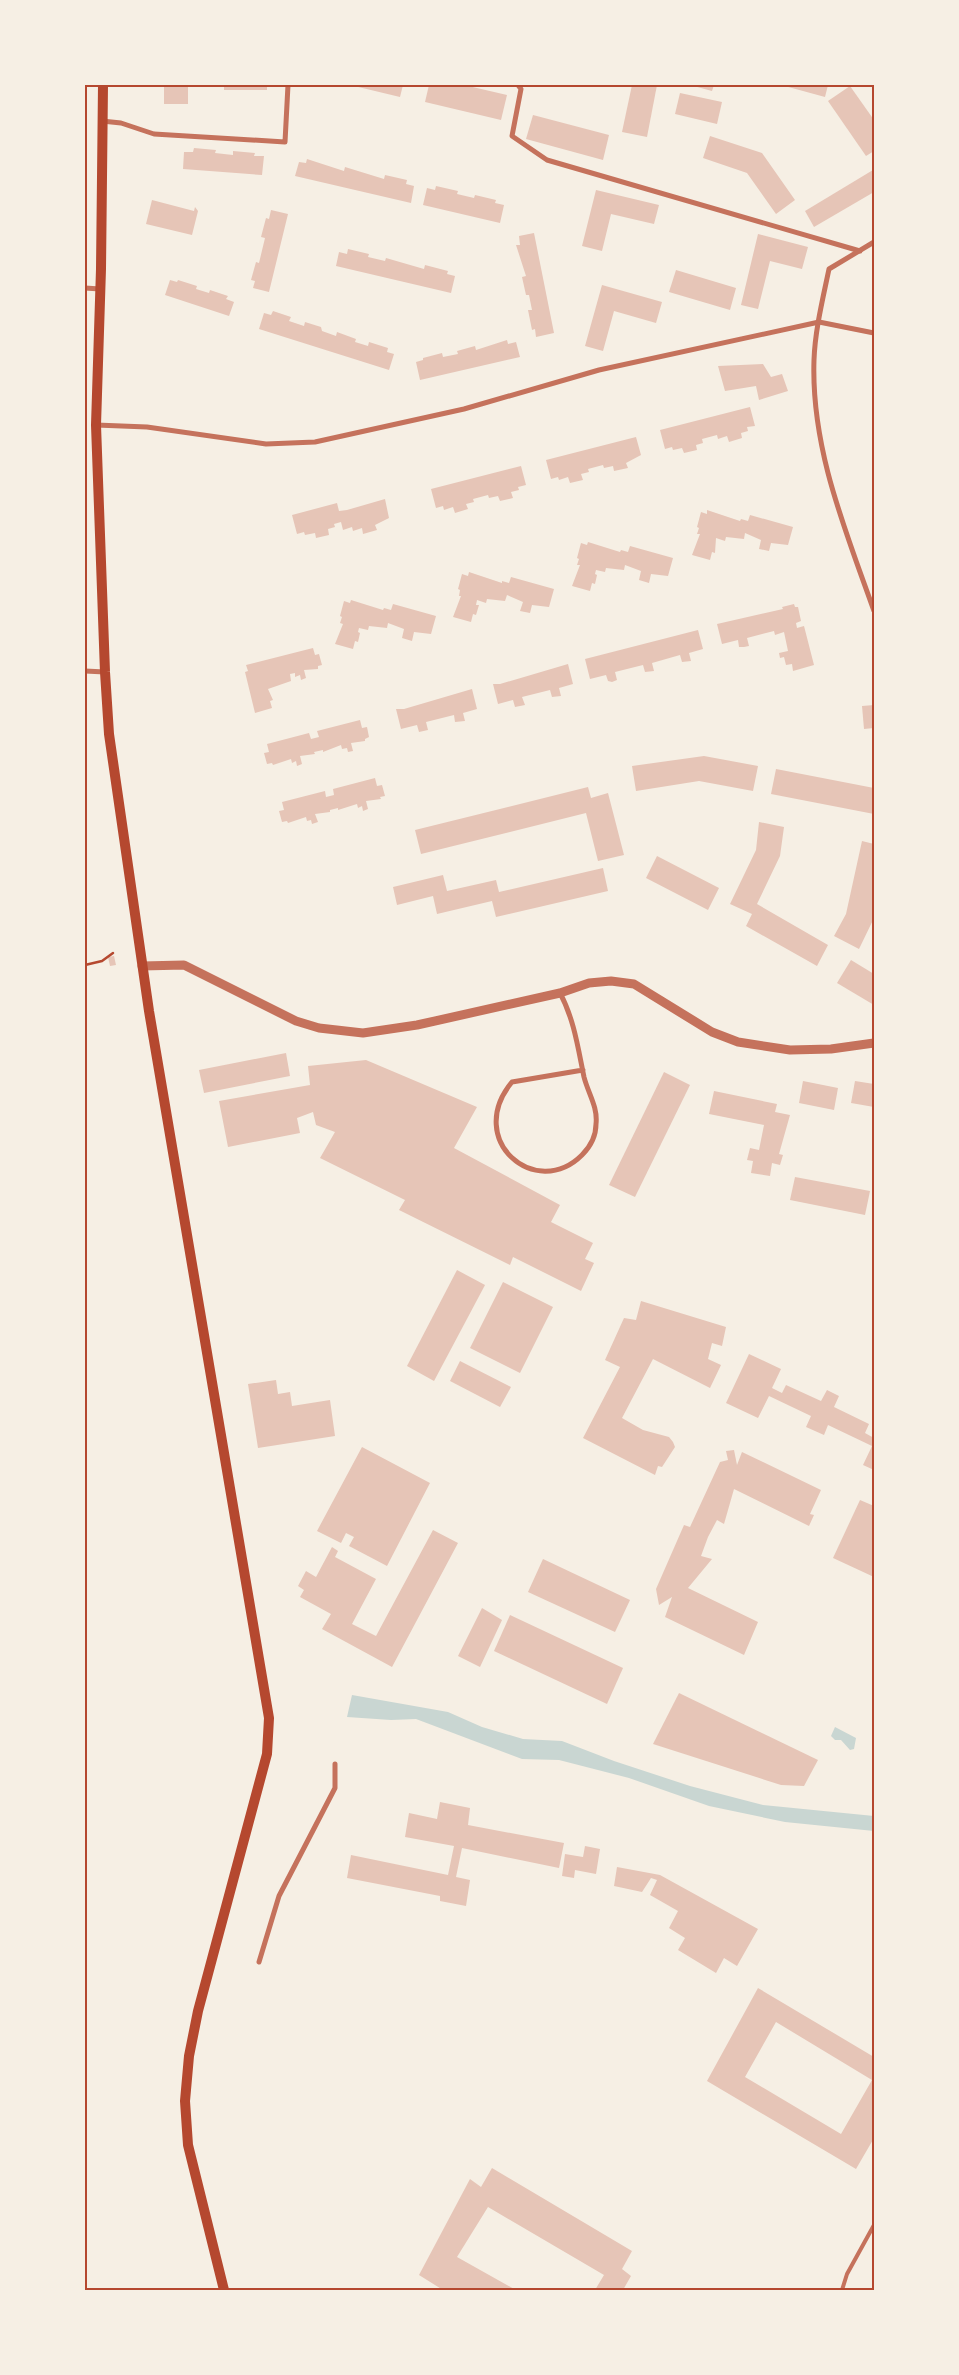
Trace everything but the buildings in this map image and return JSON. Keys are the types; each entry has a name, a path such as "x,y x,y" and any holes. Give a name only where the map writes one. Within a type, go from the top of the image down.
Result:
{"main road":[{"path":"103,85 96,425 105,672 110,734 142,966 269,1718 267,1754 198,2011 189,2056 185,2101 188,2145 224,2290"}],"street":[{"path":"102,121 121,123 146,132 164,135 285,142 288,85"},
{"path":"518,85 521,89 512,136 547,160 860,251"},
{"path":"874,242 829,269 814,359 821,449 831,488 874,611"},
{"path":"85,288 100,289"},
{"path":"96,425 147,427 266,444 315,442 464,409 599,370 819,322 874,333"},
{"path":"85,671 105,672"},
{"path":"142,966 184,965 296,1021 319,1028 363,1034 417,1025 560,993 589,983 611,981 634,984 712,1032 738,1042 790,1050 831,1049 874,1043"},
{"path":"560,993 570,1011 583,1070 596,1112 595,1132 586,1151 577,1161 564,1167 551,1171 537,1170 522,1165 509,1155 500,1142 497,1133 496,1110 502,1094 512,1082 583,1070"},
{"path":"259,1962 279,1896 335,1788 335,1764"}],"lane":[{"path":"842,2290 847,2274 874,2225"}],"path":[{"path":"85,965 102,961 113,953"}],"shaded area":[{"path":"352,1695 448,1712 482,1727 523,1739 562,1741 614,1761 690,1786 763,1805 874,1816 874,1831 785,1822 709,1806 629,1778 559,1760 522,1759 416,1719 391,1720 347,1717"},
{"path":"835,1727 856,1738 854,1749 850,1750 841,1740 835,1740 831,1736"}]}
